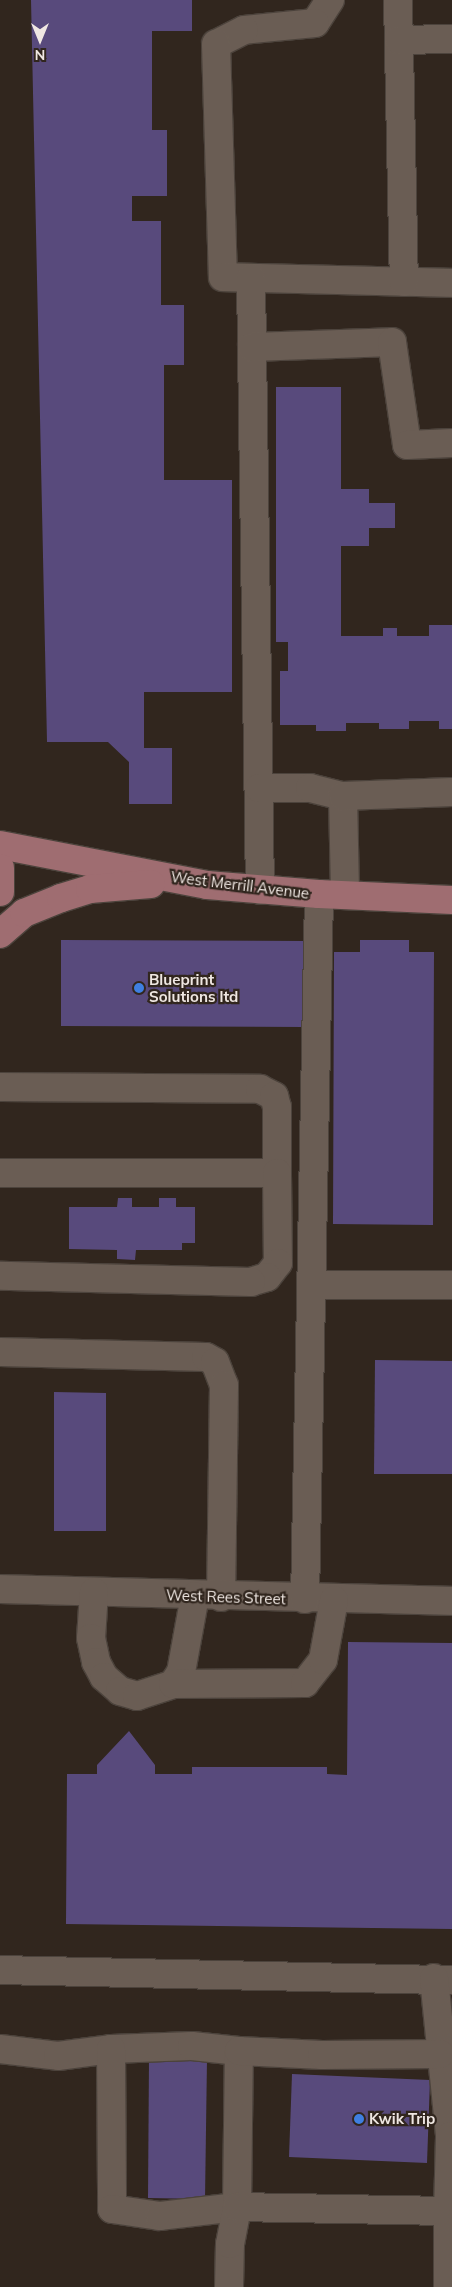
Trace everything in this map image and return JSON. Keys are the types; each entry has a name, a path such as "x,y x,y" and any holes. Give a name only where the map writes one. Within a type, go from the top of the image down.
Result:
{"main road":[{"name":"West Merrill Avenue","path":"0,846 207,885 332,895 452,900"},
{"path":"0,868 0,892"},
{"path":"0,934 24,913 90,889 136,884 207,885"}],"street":[{"path":"330,0 316,23 244,30 216,44 223,276 452,283"},
{"path":"398,0 404,282"},
{"path":"398,40 452,39"},
{"path":"251,278 260,890"},
{"path":"252,347 392,342 407,445 452,444"},
{"path":"259,788 310,788 343,796 452,792"},
{"path":"305,1599 311,1284 332,895 343,796"},
{"path":"0,1087 260,1089 274,1096 277,1107 278,1263 267,1277 251,1282 0,1276"},
{"path":"0,1173 277,1172"},
{"path":"311,1284 452,1285"},
{"path":"0,1352 206,1357 215,1362 224,1385 208,1596 185,1659 173,1684"},
{"name":"West Rees Street","path":"0,1589 334,1600 452,1601"},
{"path":"94,1592 92,1649 104,1677 120,1691 137,1696 173,1684 305,1683 323,1660 334,1600"},
{"path":"0,1970 443,1979 440,2054 450,2136 448,2287"},
{"path":"0,2049 58,2056 111,2050 192,2046 322,2055 440,2054"},
{"path":"111,2050 112,2209 160,2216 237,2207 448,2211"},
{"path":"229,2287 230,2244 237,2207 238,2050"}],"building":[{"path":"31,0 192,0 192,31 152,31 152,130 167,130 167,196 132,196 132,221 161,221 161,305 184,305 184,365 164,365 164,480 232,480 232,692 144,692 144,748 172,748 172,804 129,804 129,762 108,742 47,742"},
{"path":"276,387 341,387 341,489 369,489 369,503 395,503 395,528 369,528 369,546 341,546 341,636 383,636 383,628 397,628 397,636 429,636 429,625 452,625 452,729 439,729 439,721 409,721 409,729 379,729 379,723 346,723 346,731 316,731 316,725 280,725 280,671 288,671 288,642 276,642"},
{"path":"61,940 304,941 304,1027 61,1026"},
{"path":"360,940 409,940 409,952 434,952 433,1225 333,1224 334,952 360,952"},
{"path":"118,1198 132,1198 132,1207 159,1207 159,1198 176,1198 176,1207 195,1207 195,1243 182,1243 182,1250 136,1250 135,1260 117,1259 117,1250 69,1249 69,1207 117,1207"},
{"path":"375,1360 452,1361 452,1474 374,1474"},
{"path":"54,1392 106,1393 106,1531 54,1531"},
{"path":"348,1642 452,1643 452,1929 66,1924 67,1774 97,1774 97,1765 129,1731 155,1765 155,1774 192,1774 192,1767 327,1767 327,1774 347,1775"},
{"path":"149,2058 207,2059 205,2199 148,2198"},
{"name":"Kwik Trip","path":"292,2074 430,2080 427,2163 289,2157"}],"place":[{"name":"Blueprint Solutions ltd","path":"139,988"},
{"name":"Kwik Trip","path":"359,2119"}]}
